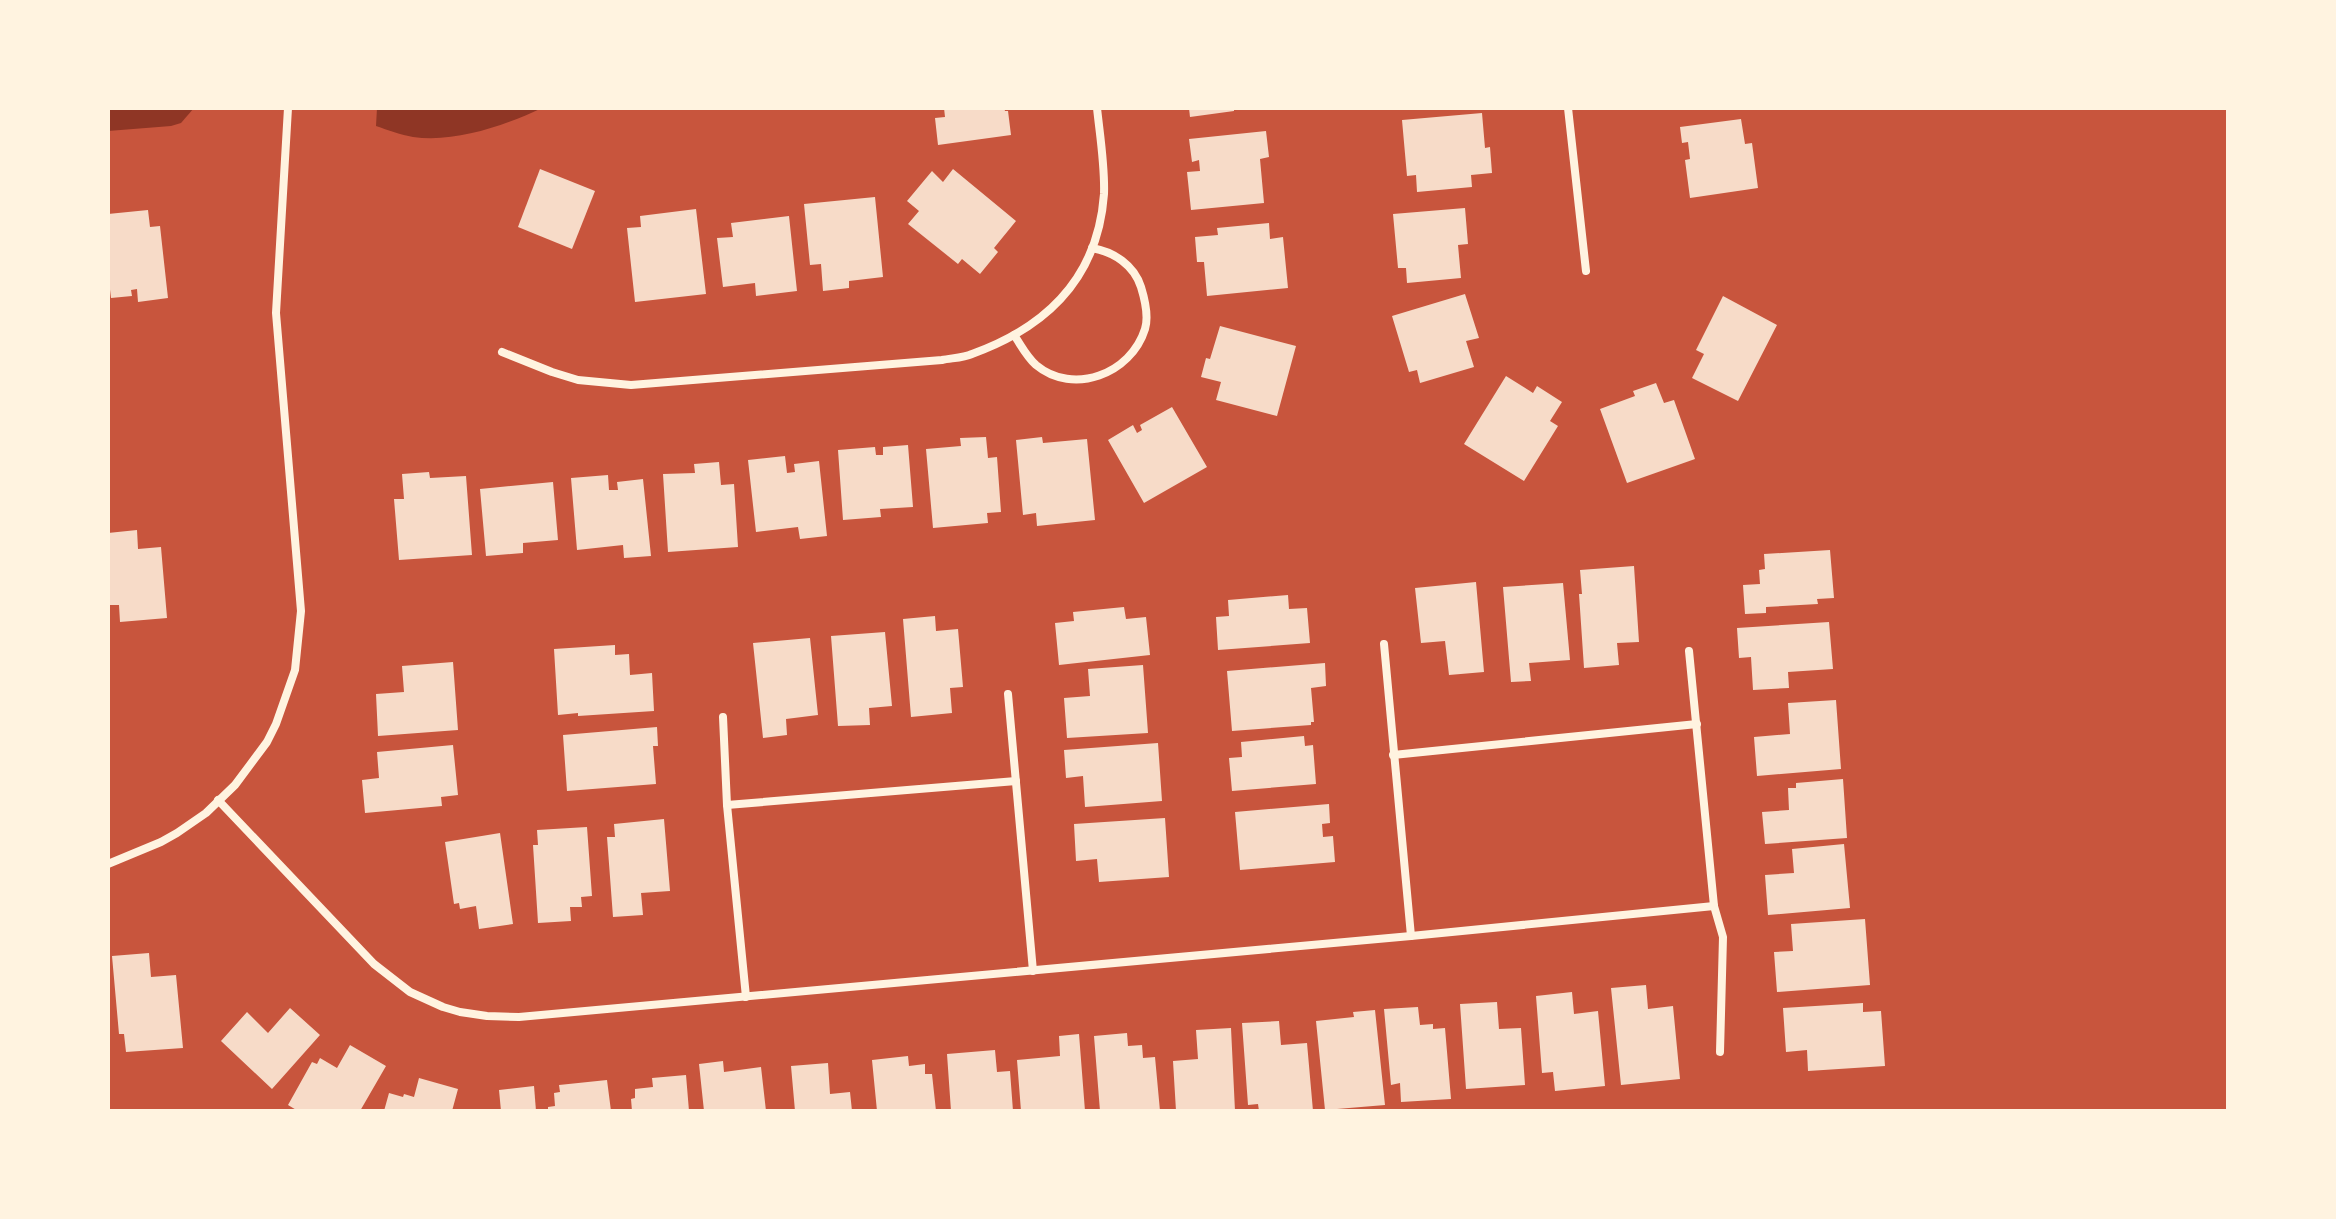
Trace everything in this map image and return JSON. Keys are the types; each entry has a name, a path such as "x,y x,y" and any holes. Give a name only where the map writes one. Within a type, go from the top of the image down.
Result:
{"street":[{"path":"108,864 161,842 206,813 235,785 267,742 295,670 301,631 300,590 276,313 288,108"},
{"path":"502,352 578,380 631,385 970,356 1033,325 1063,297 1080,272 1092,248 1104,192 1097,108"},
{"path":"1568,108 1586,271"},
{"path":"1014,335 1037,366 1052,374 1069,379 1087,379 1120,367 1136,347 1145,328 1146,304 1138,278 1121,258 1092,248"},
{"path":"1384,644 1411,936"},
{"path":"1689,651 1714,906 1723,937 1720,1052"},
{"path":"1008,694 1033,971"},
{"path":"723,717 727,805 746,997"},
{"path":"1393,755 1697,724"},
{"path":"727,805 1016,781"},
{"path":"218,800 374,964 410,992 443,1007 487,1016 519,1017 746,997 1714,906"}],"shaded area":[{"path":"108,108 194,108 181,123 171,126 108,131"},
{"path":"377,108 542,108 479,132 429,138 408,136 376,126"}],"building":[{"path":"944,108 1004,108 1008,111 1011,135 938,145 935,118 945,117"},
{"path":"1189,108 1234,108 1234,111 1190,117"},
{"path":"1482,113 1485,148 1490,147 1492,173 1471,175 1472,187 1417,192 1416,175 1407,176 1402,120"},
{"path":"1741,119 1745,144 1752,143 1758,188 1690,198 1685,160 1690,159 1688,142 1682,143 1680,127"},
{"path":"1266,131 1269,157 1260,159 1264,203 1191,210 1187,172 1200,171 1199,160 1192,162 1189,139"},
{"path":"540,169 595,191 572,249 518,227"},
{"path":"953,169 1016,221 994,248 998,252 980,274 962,259 958,264 908,224 919,211 907,201 932,171 943,182"},
{"path":"875,197 883,277 849,281 849,288 823,291 821,264 810,265 804,204"},
{"path":"1465,208 1468,244 1458,245 1461,278 1407,283 1406,268 1398,268 1393,214"},
{"path":"696,209 706,294 635,302 627,228 641,227 640,216"},
{"path":"148,210 150,227 160,226 168,298 138,302 137,289 131,290 132,296 111,298 108,214"},
{"path":"789,216 797,291 756,296 755,283 723,287 717,238 733,237 731,223"},
{"path":"1269,223 1270,239 1283,237 1288,288 1207,296 1204,262 1197,262 1195,237 1218,235 1217,228"},
{"path":"1465,294 1479,338 1466,341 1474,367 1420,383 1417,370 1409,372 1392,316"},
{"path":"1723,296 1777,325 1738,401 1692,378 1704,354 1696,350"},
{"path":"1220,326 1296,346 1277,416 1216,400 1221,382 1201,377"},
{"path":"1506,376 1533,393 1537,386 1562,402 1550,421 1558,426 1524,481 1464,444"},
{"path":"1656,383 1664,403 1674,400 1695,459 1627,483 1600,409 1635,396 1633,391"},
{"path":"1172,407 1207,467 1144,503 1108,440 1133,425 1137,433 1142,430 1140,425"},
{"path":"986,437 988,458 997,457 1001,512 987,513 988,523 933,528 926,449 961,446 960,438"},
{"path":"1042,437 1043,443 1087,439 1095,520 1037,526 1036,513 1023,515 1016,440"},
{"path":"908,445 913,507 880,509 881,517 843,520 838,450 875,447 876,455 883,455 883,447"},
{"path":"785,456 787,473 795,472 794,464 819,461 827,536 800,539 798,527 756,532 748,460"},
{"path":"719,462 721,485 734,484 738,547 668,552 663,474 695,473 694,464"},
{"path":"429,472 430,478 466,476 472,555 399,560 394,499 404,499 402,474"},
{"path":"608,475 609,490 618,490 617,482 643,479 651,556 624,558 623,545 577,550 571,478"},
{"path":"553,482 558,540 523,543 523,553 486,556 480,489"},
{"path":"137,530 138,549 161,547 167,618 120,622 119,605 108,605 108,533"},
{"path":"1830,550 1834,598 1817,599 1818,604 1766,607 1766,613 1745,614 1743,585 1760,584 1759,570 1765,569 1764,554"},
{"path":"1634,566 1639,642 1617,643 1619,665 1584,668 1580,570"},
{"path":"1476,582 1484,672 1449,675 1445,641 1421,643 1415,588"},
{"path":"1563,583 1570,660 1529,663 1531,681 1511,682 1503,587"},
{"path":"1288,595 1289,609 1307,608 1310,643 1218,650 1216,617 1229,616 1228,600"},
{"path":"1124,607 1126,619 1146,617 1150,655 1059,665 1055,623 1074,621 1073,612"},
{"path":"935,616 936,631 958,629 963,687 950,688 952,713 911,717 903,619"},
{"path":"1829,622 1833,669 1788,672 1789,688 1753,690 1751,657 1739,658 1737,628"},
{"path":"885,632 892,706 869,708 870,725 838,726 831,636"},
{"path":"810,638 818,715 786,719 787,735 763,738 753,643"},
{"path":"615,645 615,655 629,654 630,675 652,673 654,711 558,715 554,649"},
{"path":"453,662 458,730 378,736 376,694 404,692 402,666"},
{"path":"1325,663 1326,686 1311,688 1314,722 1311,725 1232,731 1227,671"},
{"path":"1143,665 1148,733 1067,738 1064,698 1090,696 1088,669"},
{"path":"1836,700 1841,769 1757,776 1754,737 1790,734 1788,703"},
{"path":"657,727 658,746 653,746 656,784 567,791 563,735"},
{"path":"1304,736 1305,746 1313,745 1316,784 1232,791 1229,758 1242,757 1241,742"},
{"path":"1158,743 1162,801 1085,807 1083,776 1066,778 1064,750"},
{"path":"453,745 458,795 441,797 442,806 365,813 362,780 379,778 377,752"},
{"path":"1843,779 1847,838 1765,844 1762,812 1789,810 1788,788 1796,788 1796,783"},
{"path":"1329,804 1330,823 1322,824 1323,837 1333,836 1335,862 1240,870 1235,812"},
{"path":"1165,818 1169,877 1099,882 1097,859 1076,861 1074,824"},
{"path":"664,819 670,891 641,893 643,915 613,917 607,837 615,837 614,824"},
{"path":"587,827 592,896 581,897 582,907 570,907 571,921 538,923 533,845 538,845 537,830"},
{"path":"500,833 513,924 479,929 476,906 460,909 459,903 454,904 445,842"},
{"path":"1844,844 1850,908 1768,915 1765,875 1794,873 1792,849"},
{"path":"1865,919 1870,985 1777,992 1774,952 1793,951 1791,924"},
{"path":"149,953 151,977 176,975 183,1048 126,1052 124,1034 119,1034 112,956"},
{"path":"1646,985 1648,1009 1673,1006 1680,1079 1621,1085 1611,988"},
{"path":"1572,992 1574,1014 1598,1011 1605,1086 1555,1091 1553,1072 1542,1073 1536,996"},
{"path":"1497,1002 1499,1029 1521,1028 1525,1085 1466,1089 1460,1004"},
{"path":"1863,1003 1863,1012 1881,1011 1885,1066 1808,1071 1807,1050 1786,1052 1783,1008"},
{"path":"1418,1007 1420,1025 1433,1024 1433,1029 1445,1028 1451,1099 1401,1102 1400,1083 1391,1085 1384,1009"},
{"path":"290,1008 320,1035 272,1089 221,1041 247,1012 268,1033"},
{"path":"1375,1010 1385,1105 1325,1110 1316,1021 1354,1017 1353,1012"},
{"path":"1279,1021 1281,1045 1307,1043 1313,1111 1259,1111 1258,1104 1248,1105 1242,1023"},
{"path":"1231,1028 1235,1111 1176,1111 1173,1061 1198,1059 1196,1030"},
{"path":"1127,1033 1128,1046 1142,1045 1143,1058 1155,1057 1160,1111 1100,1111 1094,1036"},
{"path":"1079,1034 1085,1111 1021,1111 1017,1060 1060,1056 1059,1036"},
{"path":"350,1045 386,1066 360,1111 298,1111 288,1105 312,1062 317,1064 320,1058 337,1068"},
{"path":"995,1050 997,1072 1010,1071 1013,1111 951,1111 947,1054"},
{"path":"908,1056 909,1066 925,1064 925,1074 932,1074 936,1111 877,1111 872,1060"},
{"path":"723,1061 724,1072 761,1067 766,1111 704,1111 699,1064"},
{"path":"828,1063 830,1094 850,1092 852,1111 795,1111 791,1066"},
{"path":"686,1075 689,1111 632,1111 631,1099 635,1098 635,1089 653,1087 652,1078"},
{"path":"419,1078 458,1089 452,1111 384,1111 389,1093 414,1097"},
{"path":"607,1080 611,1111 548,1111 548,1107 555,1106 554,1093 560,1092 559,1085"},
{"path":"534,1086 536,1111 501,1111 499,1090"}]}
